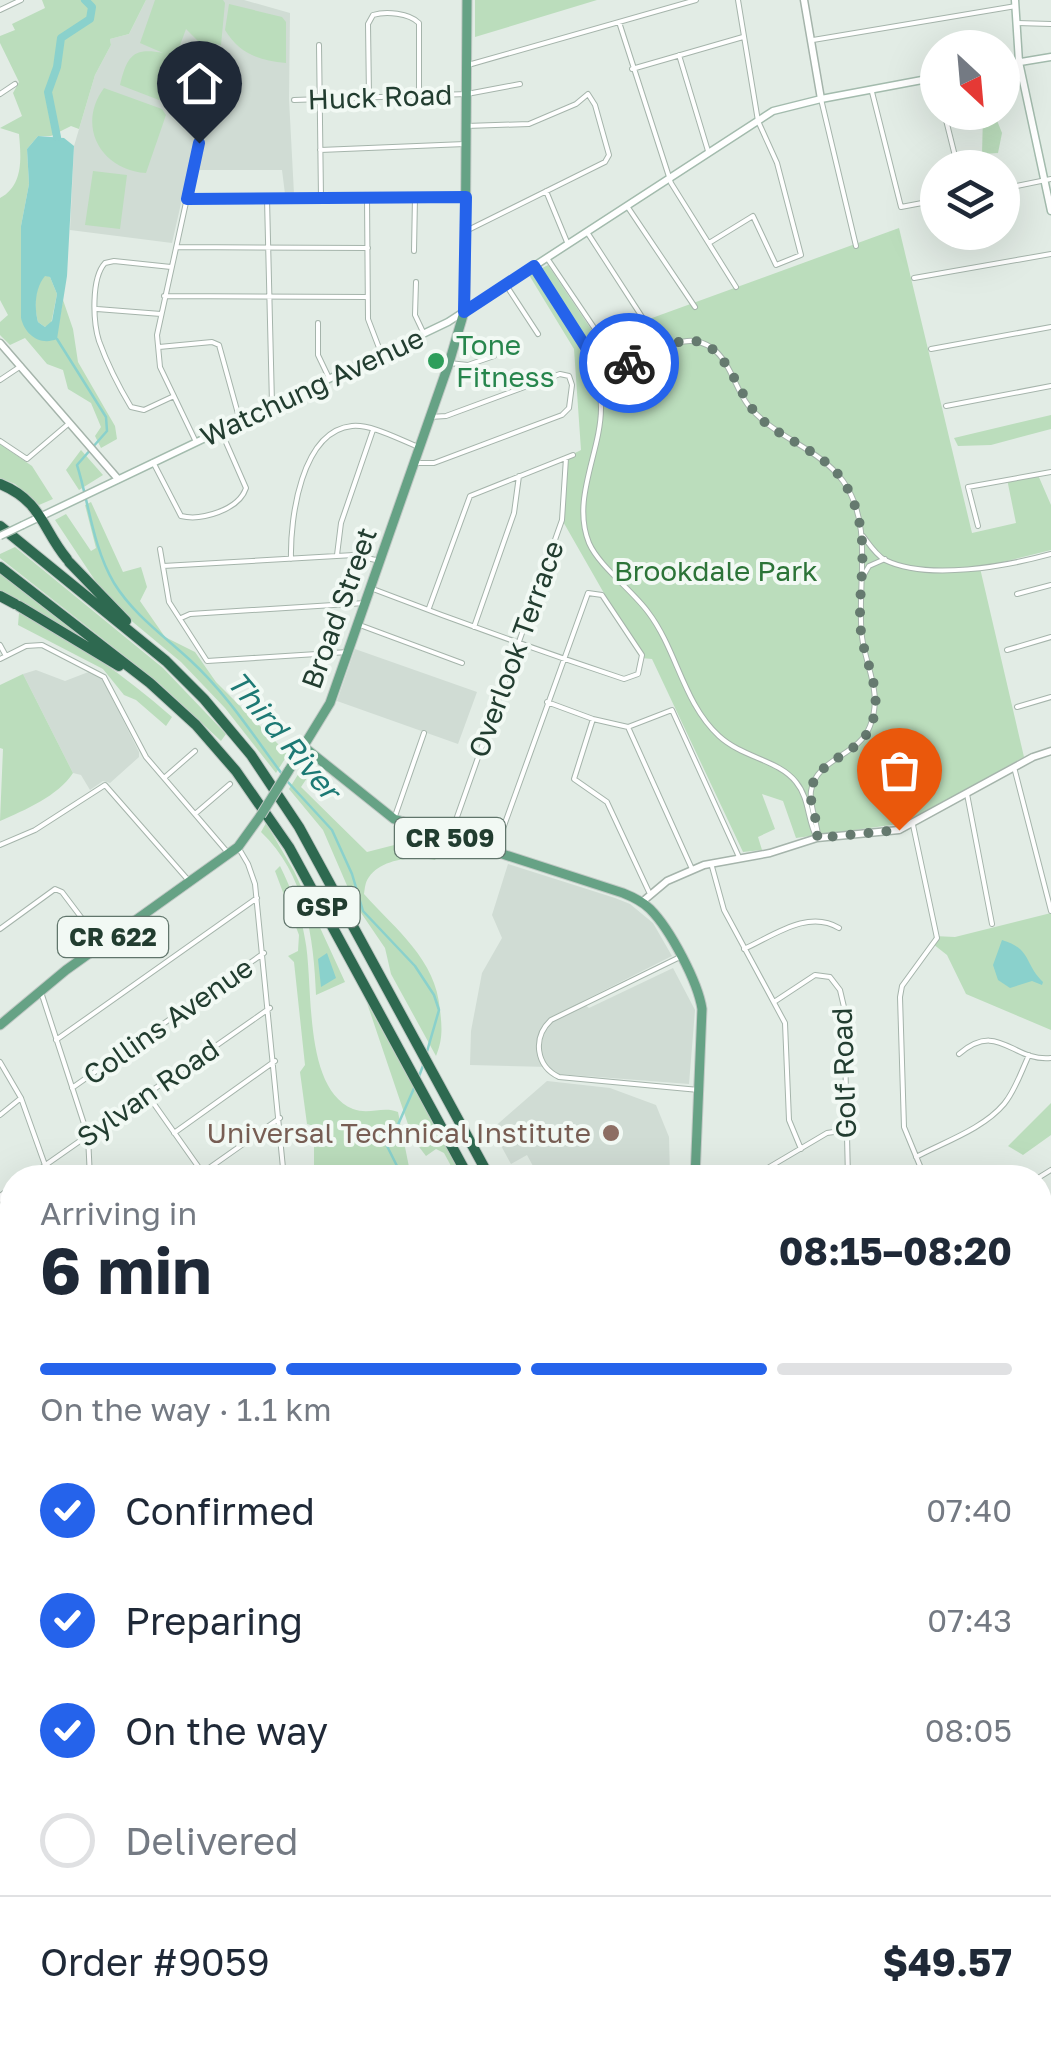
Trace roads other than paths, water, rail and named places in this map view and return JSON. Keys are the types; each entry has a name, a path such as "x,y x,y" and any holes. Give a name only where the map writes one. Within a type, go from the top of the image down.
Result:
{"highway":[{"path":"0,484 12,489 42,516 68,561 166,661"},
{"name":"GSP","path":"0,526 166,661 219,716 275,789 483,1165"},
{"name":"GSP","path":"0,568 174,703 218,748 272,821 462,1165"},
{"path":"0,596 91,648 174,703"}],"main road":[{"name":"Broad Street","path":"304,747 330,702 450,363 464,312 467,0"},
{"path":"804,0 820,98"},
{"path":"1016,3 1017,30"},
{"path":"1020,62 1051,57"},
{"path":"1020,66 1048,180 1051,211"},
{"name":"Watchung Avenue","path":"0,536 436,328 782,108 920,83"},
{"path":"436,328 450,329 456,339"},
{"path":"0,342 118,479"},
{"name":"CR 509","path":"304,747 394,819 642,902"},
{"name":"CR 622","path":"0,1025 40,990 234,850 304,747"},
{"path":"696,1165 702,1010 680,956 662,924 642,902 692,868 817,838 886,833 913,825 1014,767 1051,751"}],"street":[{"path":"0,10 21,0"},
{"path":"468,65 696,0"},
{"path":"709,243 754,216 776,265 801,255 777,162 758,120 738,0"},
{"path":"811,40 1016,3"},
{"path":"370,98 369,21 379,13 408,16 419,24 419,96"},
{"path":"618,22 669,178 736,287"},
{"path":"1017,23 1051,24"},
{"path":"632,69 744,36"},
{"path":"319,45 321,198"},
{"path":"679,55 709,153"},
{"path":"0,94 15,84"},
{"name":"Huck Road","path":"294,100 467,94 520,84"},
{"path":"871,90 902,207 920,204"},
{"path":"466,126 528,124 576,104 588,94 608,149 608,159 466,231"},
{"path":"820,98 856,246"},
{"path":"196,442 160,367 157,347 164,296 199,143"},
{"path":"320,150 466,144"},
{"path":"1020,185 1048,180"},
{"path":"546,191 567,244"},
{"path":"187,199 466,197"},
{"path":"267,198 272,406"},
{"path":"367,198 367,297 370,326 382,353"},
{"path":"414,251 415,198"},
{"path":"627,206 695,307"},
{"path":"587,232 644,320"},
{"path":"176,247 368,248"},
{"path":"914,278 1051,254"},
{"path":"547,258 599,335"},
{"path":"171,267 105,263 97,276 96,309 98,339 130,407 144,410 174,396"},
{"path":"534,266 587,349 600,360 618,365 643,360 688,340 713,348 758,416 822,458 842,480 853,501 862,534 862,638 874,679 876,705 870,728 860,743 817,775 811,796 817,838"},
{"path":"416,282 415,315 424,334"},
{"path":"506,284 538,334"},
{"path":"164,296 367,297"},
{"path":"96,309 161,314"},
{"path":"318,322 318,355 329,378"},
{"path":"931,348 1051,327"},
{"path":"157,347 212,342 220,345 240,421"},
{"path":"587,349 601,404 585,494 589,542 650,614 708,724 745,756 788,773 803,792 817,838"},
{"path":"450,363 468,364 494,356"},
{"path":"0,380 21,366"},
{"path":"414,462 434,463 562,415 570,405 570,378 560,374 446,416 430,416"},
{"path":"946,406 1051,386"},
{"path":"0,441 28,458 70,423"},
{"path":"291,559 294,512 316,448 324,437 340,428 361,426 419,447"},
{"path":"154,462 181,516 194,518 239,502 246,488 221,430"},
{"path":"337,556 340,523 373,430"},
{"path":"428,610 470,496 573,455"},
{"name":"Overlook Terrace","path":"450,838 562,520 566,458"},
{"path":"978,526 968,487 1051,472"},
{"path":"474,627 514,513 520,476"},
{"path":"862,534 885,560 918,568 978,568 1051,554"},
{"path":"160,550 169,602 207,661 348,652"},
{"path":"162,566 362,555 380,561"},
{"path":"860,582 870,566 885,560"},
{"path":"1017,594 1051,585"},
{"path":"371,588 518,643 563,659 628,680 641,668 642,656 603,596 588,593 563,659 547,702 494,852"},
{"path":"179,619 190,614 365,603"},
{"path":"357,624 462,662"},
{"path":"1007,650 1051,637"},
{"path":"0,646 3,657 26,646 42,645 104,677 146,758 252,874 270,1008 283,1165"},
{"path":"1017,707 1051,696"},
{"path":"547,702 628,727 672,710 738,857"},
{"path":"594,719 574,779 607,802 650,894"},
{"path":"628,727 692,868"},
{"path":"394,819 424,733"},
{"path":"164,778 194,751"},
{"path":"1014,767 1051,910"},
{"path":"0,845 35,830 106,784 190,882"},
{"path":"195,814 230,784"},
{"path":"967,794 992,924"},
{"path":"913,825 937,938 902,986 900,997 904,1127 919,1165"},
{"path":"711,863 720,901 785,1023 789,1120 801,1149"},
{"path":"0,929 47,893 60,890 102,945"},
{"path":"56,1040 256,898"},
{"path":"744,950 810,920 826,921 840,928"},
{"name":"Collins Avenue","path":"72,1088 264,953"},
{"path":"680,956 551,1020 541,1035 539,1056 548,1071 559,1077 698,1090"},
{"name":"Golf Road","path":"774,1002 815,975 830,978 840,990 844,1007 848,1165"},
{"path":"40,990 88,1136 89,1165"},
{"name":"Sylvan Road","path":"45,1165 270,1008"},
{"path":"959,1054 972,1044 989,1040 1001,1041 1028,1056 1051,1058"},
{"path":"916,1157 1001,1108 1028,1056"},
{"path":"174,1133 275,1061"},
{"path":"0,1062 22,1098 45,1165"},
{"path":"146,1094 197,1165"},
{"path":"0,1115 22,1098"},
{"path":"212,1165 280,1118"},
{"path":"772,1165 827,1133 847,1130"}],"water":[{"path":"38,136 64,138 74,146 67,276 57,339 51,341 34,338 21,318 21,226 29,184 27,149","holes":["45,276 50,277 57,294 52,321 45,327 38,322 36,298"]},
{"path":"1002,940 1023,952 1042,985 1032,981 1010,988 998,980 993,965"},
{"path":"327,953 336,978 321,987 318,959"}],"waterway":[{"name":"Third River","path":"57,137 48,92 61,38 90,19 92,7 85,0"},
{"name":"Third River","path":"57,339 106,417 107,431 77,465 96,540 114,583 130,605 216,687 282,774"},
{"name":"Third River","path":"287,781 332,830 363,911 415,966 434,995 439,1010 426,1055"},
{"name":"Third River","path":"418,1079 424,1063"},
{"name":"Third River","path":"396,1165 383,1138 397,1127 415,1086"}],"place":[{"name":"Tone Fitness","path":"436,361"},
{"name":"Universal Technical Institute","path":"611,1133"}],"park label":[{"name":"Brookdale Park","path":"716,571"}]}
